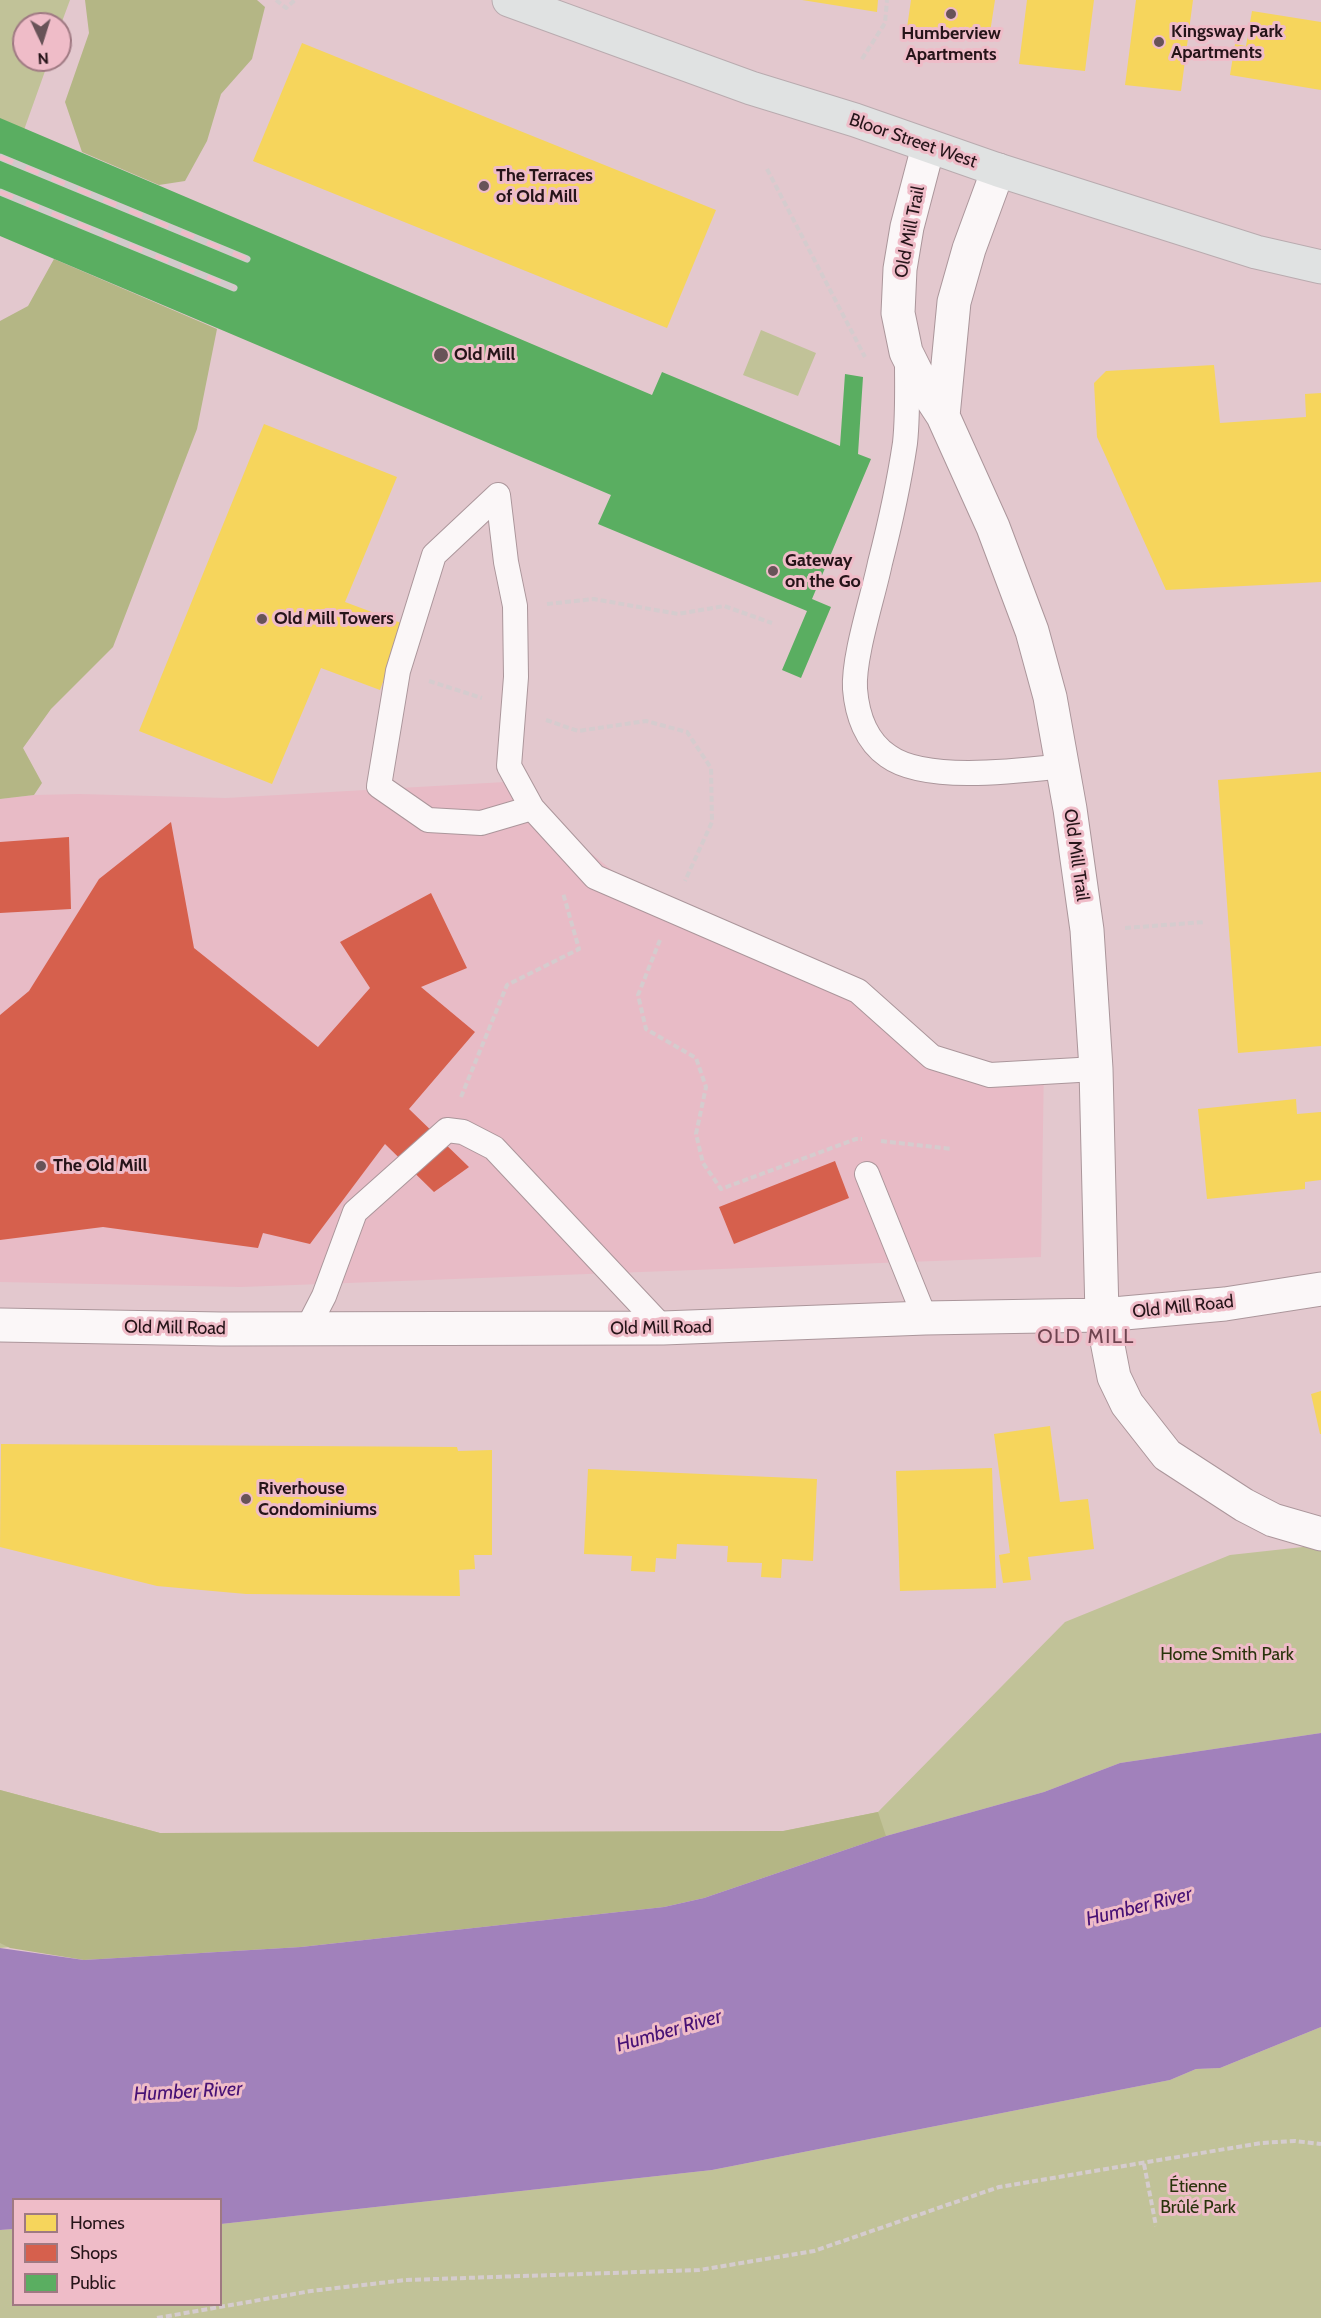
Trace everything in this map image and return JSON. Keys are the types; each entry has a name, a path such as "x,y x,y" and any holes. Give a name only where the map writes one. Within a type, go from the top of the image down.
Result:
{"main road":[{"name":"Bloor Street West","path":"509,0 740,84 855,120 928,147 1256,252 1321,267"}],"street":[{"name":"Old Mill Trail","path":"928,147 907,227 900,269 898,313 906,352 922,384 943,416 993,527 1032,631 1050,697 1063,766 1087,930 1096,1069 1102,1315 1114,1377 1126,1404 1167,1455 1212,1486 1273,1520 1321,1534"},
{"name":"Old Mill Trail","path":"943,416 954,302 969,249 998,170"},
{"name":"Old Mill Road","path":"0,1325 307,1329 663,1328 926,1318 1102,1315 1225,1304 1321,1289"}],"lane":[{"path":"906,352 905,442 858,660 855,687 862,722 869,738 888,757 915,767 948,773 1012,771 1063,766"},
{"path":"532,808 481,823 428,820 379,786 398,671 434,555 498,495 506,562 515,606 516,676 509,766 532,808 595,877 858,991 932,1058 990,1075 1096,1069"},
{"path":"307,1329 324,1296 354,1212 447,1130 463,1132 494,1148 663,1328"},
{"path":"867,1174 926,1318"}],"path":[{"path":"276,0 285,8 295,0"},
{"path":"862,59 885,23 887,0"},
{"path":"767,169 865,357"},
{"path":"515,606 594,599 678,614 724,606 772,623"},
{"path":"398,671 578,731 646,721 687,732 711,768 712,822 672,910 638,994 645,1029 696,1058 706,1087 696,1134 703,1163 721,1189 856,1139 867,1140"},
{"path":"447,1130 507,985 579,949 555,867 567,846"},
{"path":"1121,928 1205,922"},
{"path":"878,1141 952,1149"},
{"path":"157,2318 311,2291 406,2280 710,2268 814,2251 999,2187 1261,2143 1295,2141 1321,2144"},
{"path":"1144,2164 1156,2226"}],"shaded area":[{"path":"505,782 643,896 836,981 962,1068 1044,1062 1041,1257 241,1287 0,1282 0,799 34,795 79,794 226,798"}],"green space":[{"path":"0,0 70,0 66,12 12,12 12,72 45,72 0,197"},
{"path":"85,0 257,0 265,7 252,59 221,94 207,141 185,181 159,185 82,152 65,102 89,33"},
{"path":"54,259 217,329 197,429 113,647 51,709 23,748 42,783 34,795 0,799 0,321 28,306"},
{"path":"761,330 816,353 798,396 743,375"},
{"name":"Home Smith Park","path":"1321,1545 1321,1733 1120,1763 1044,1792 886,1836 821,1857 0,1948 0,1790 160,1833 784,1831 878,1812 1065,1622 1230,1555"},
{"path":"0,1790 160,1833 783,1831 878,1812 886,1836 704,1898 664,1907 301,1947 84,1960 10,1948 0,1943"},
{"name":"Étienne Brûlé Park","path":"1321,2027 1321,2318 0,2318 0,2230 12,2229 12,2306 222,2306 222,2224 712,2170 1170,2080 1196,2069 1220,2068"}],"water":[{"name":"Humber River","path":"1321,1733 1321,2027 1220,2068 1196,2069 1170,2080 712,2170 222,2224 222,2198 12,2198 12,2229 0,2230 0,1948 84,1960 301,1947 664,1907 704,1898 886,1836 1044,1792 1120,1763"}],"building: Homes":[{"name":"Humberview Apartments","path":"802,0 878,0 877,12"},
{"name":"Humberview Apartments","path":"911,0 995,0 989,39 907,28"},
{"path":"1027,0 1094,0 1085,71 1019,64"},
{"name":"Kingsway Park Apartments","path":"1136,0 1193,0 1181,91 1125,85"},
{"path":"1252,11 1321,22 1321,90 1230,75 1235,44 1246,46"},
{"name":"The Terraces of Old Mill","path":"302,43 716,210 667,328 253,161"},
{"path":"1214,365 1220,423 1306,417 1305,394 1321,393 1321,582 1166,590 1097,437 1094,383 1106,371"},
{"name":"Old Mill Towers","path":"264,424 397,477 345,602 404,624 380,690 321,668 272,784 139,731"},
{"path":"1321,772 1321,1046 1238,1053 1218,780"},
{"path":"1296,1099 1297,1114 1321,1112 1321,1180 1305,1182 1305,1189 1207,1199 1198,1109"},
{"path":"1321,1391 1321,1434 1320,1434 1311,1394"},
{"path":"1050,1426 1060,1502 1088,1499 1094,1549 1028,1557 1031,1580 1003,1583 999,1555 1010,1553 994,1434"},
{"name":"Riverhouse Condominiums","path":"1,1444 457,1447 458,1451 492,1450 492,1555 474,1555 475,1569 459,1570 460,1596 246,1594 157,1586 0,1547"},
{"path":"992,1468 996,1588 900,1591 896,1471"},
{"path":"588,1469 817,1479 813,1561 782,1559 781,1578 761,1577 762,1563 727,1562 728,1546 677,1544 676,1559 656,1558 655,1572 631,1571 632,1556 584,1554"}],"building: Shops":[{"path":"171,822 194,948 318,1047 370,988 340,942 431,893 467,968 421,987 475,1032 409,1109 469,1167 434,1192 385,1144 310,1244 263,1233 258,1248 103,1227 0,1240 0,1015 29,991 99,879"},
{"path":"69,837 71,909 0,913 0,842"},
{"path":"835,1161 849,1198 734,1244 719,1207"}],"building: Public":[{"name":"Old Mill","path":"0,118 652,395 662,372 840,446 845,374 863,377 858,454 871,459 812,599 831,607 801,678 782,670 807,611 598,524 611,495 0,236"}],"railway":[{"path":"0,157 247,259"},
{"path":"0,192 234,288"}],"place":[{"name":"Humberview Apartments","path":"951,14"},
{"name":"Kingsway Park Apartments","path":"1159,42"},
{"name":"The Terraces of Old Mill","path":"484,186"},
{"name":"Old Mill","path":"441,355"},
{"name":"Gateway on the Go","path":"773,571"},
{"name":"Old Mill Towers","path":"262,619"},
{"name":"The Old Mill","path":"41,1166"},
{"name":"Riverhouse Condominiums","path":"246,1499"}],"district":[{"name":"OLD MILL","path":"1086,1337"}]}
